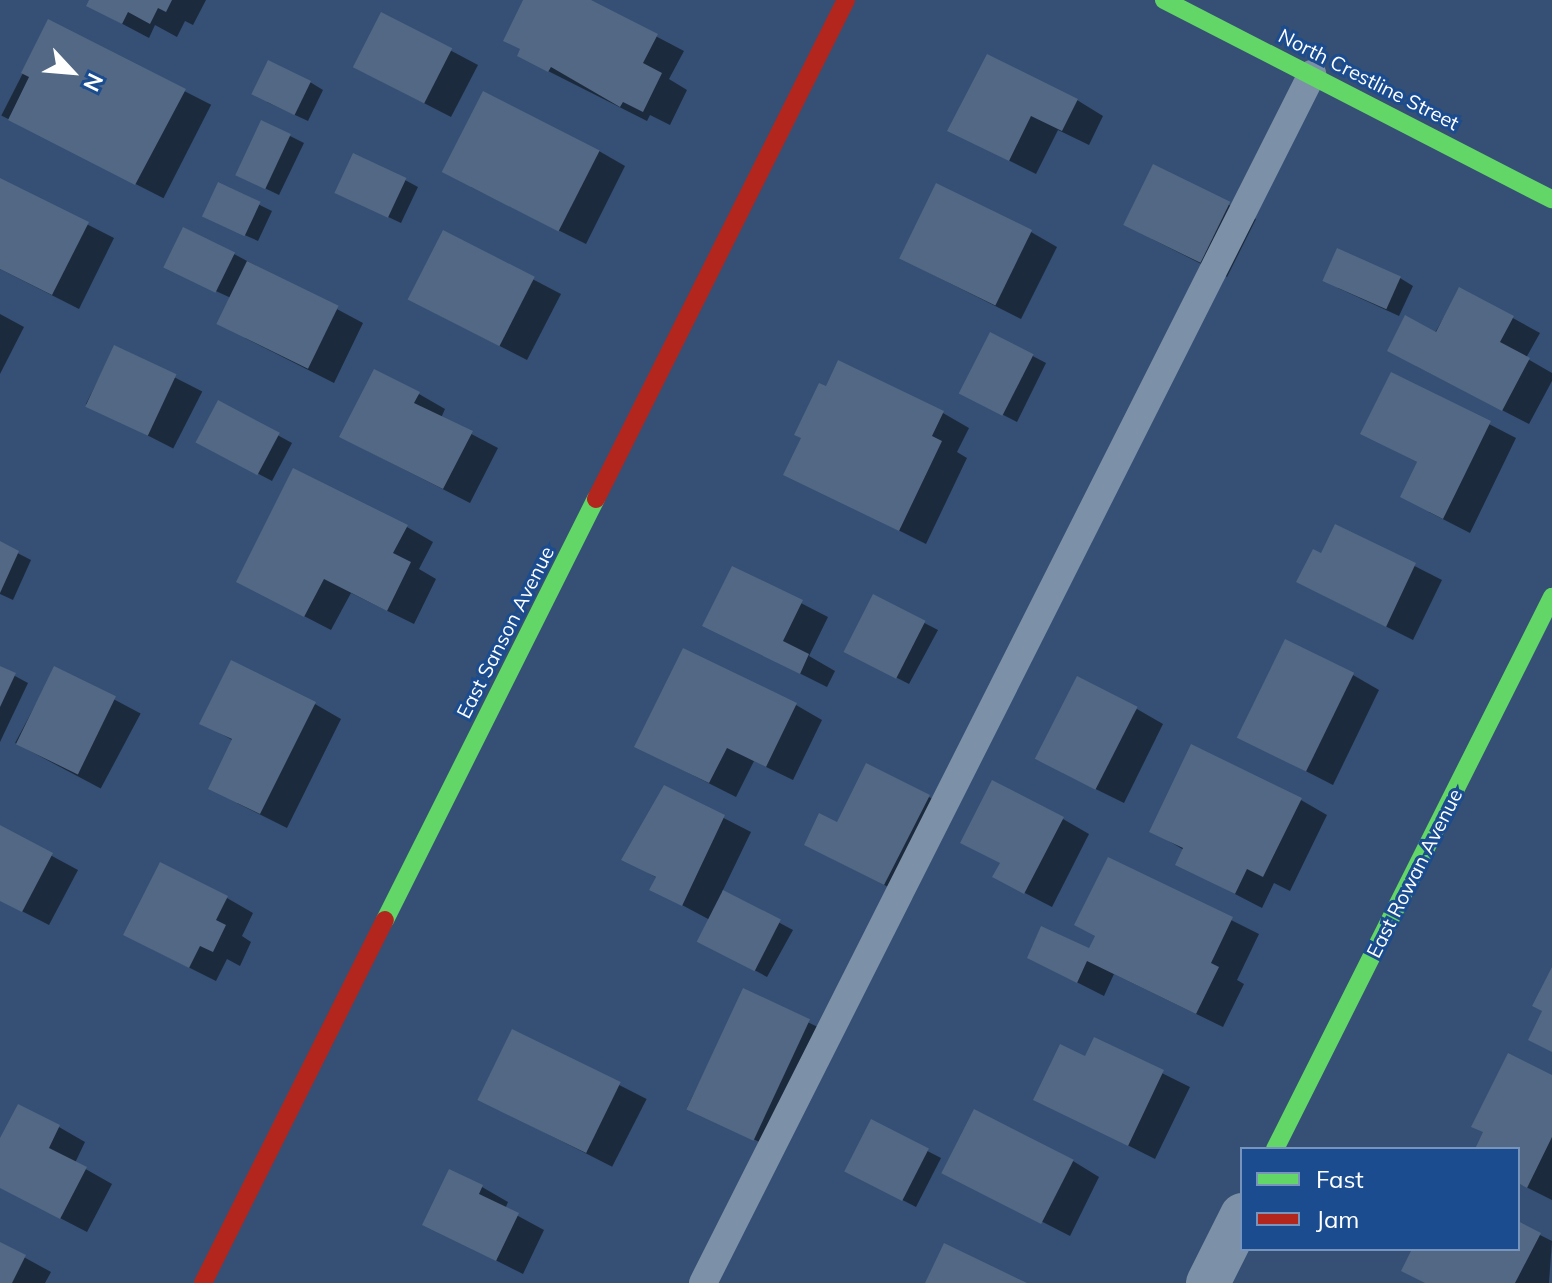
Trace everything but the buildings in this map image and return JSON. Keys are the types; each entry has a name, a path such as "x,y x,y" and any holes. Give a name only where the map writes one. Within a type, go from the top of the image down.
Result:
{"street":[{"name":"East Sanson Avenue","path":"203,1283 846,0"},
{"name":"North Crestline Street","path":"1164,0 1552,199"},
{"name":"East Rowan Avenue","path":"1276,1147 1552,597"},
{"path":"1208,1283 1240,1219"}],"lane":[{"path":"703,1283 1312,74"}],"traffic: fast":[{"path":"1164,0 1552,199"},
{"path":"385,920 596,499"},
{"path":"1276,1147 1552,597"}],"traffic: jam":[{"path":"596,499 846,0"},
{"path":"203,1283 385,920"}]}
